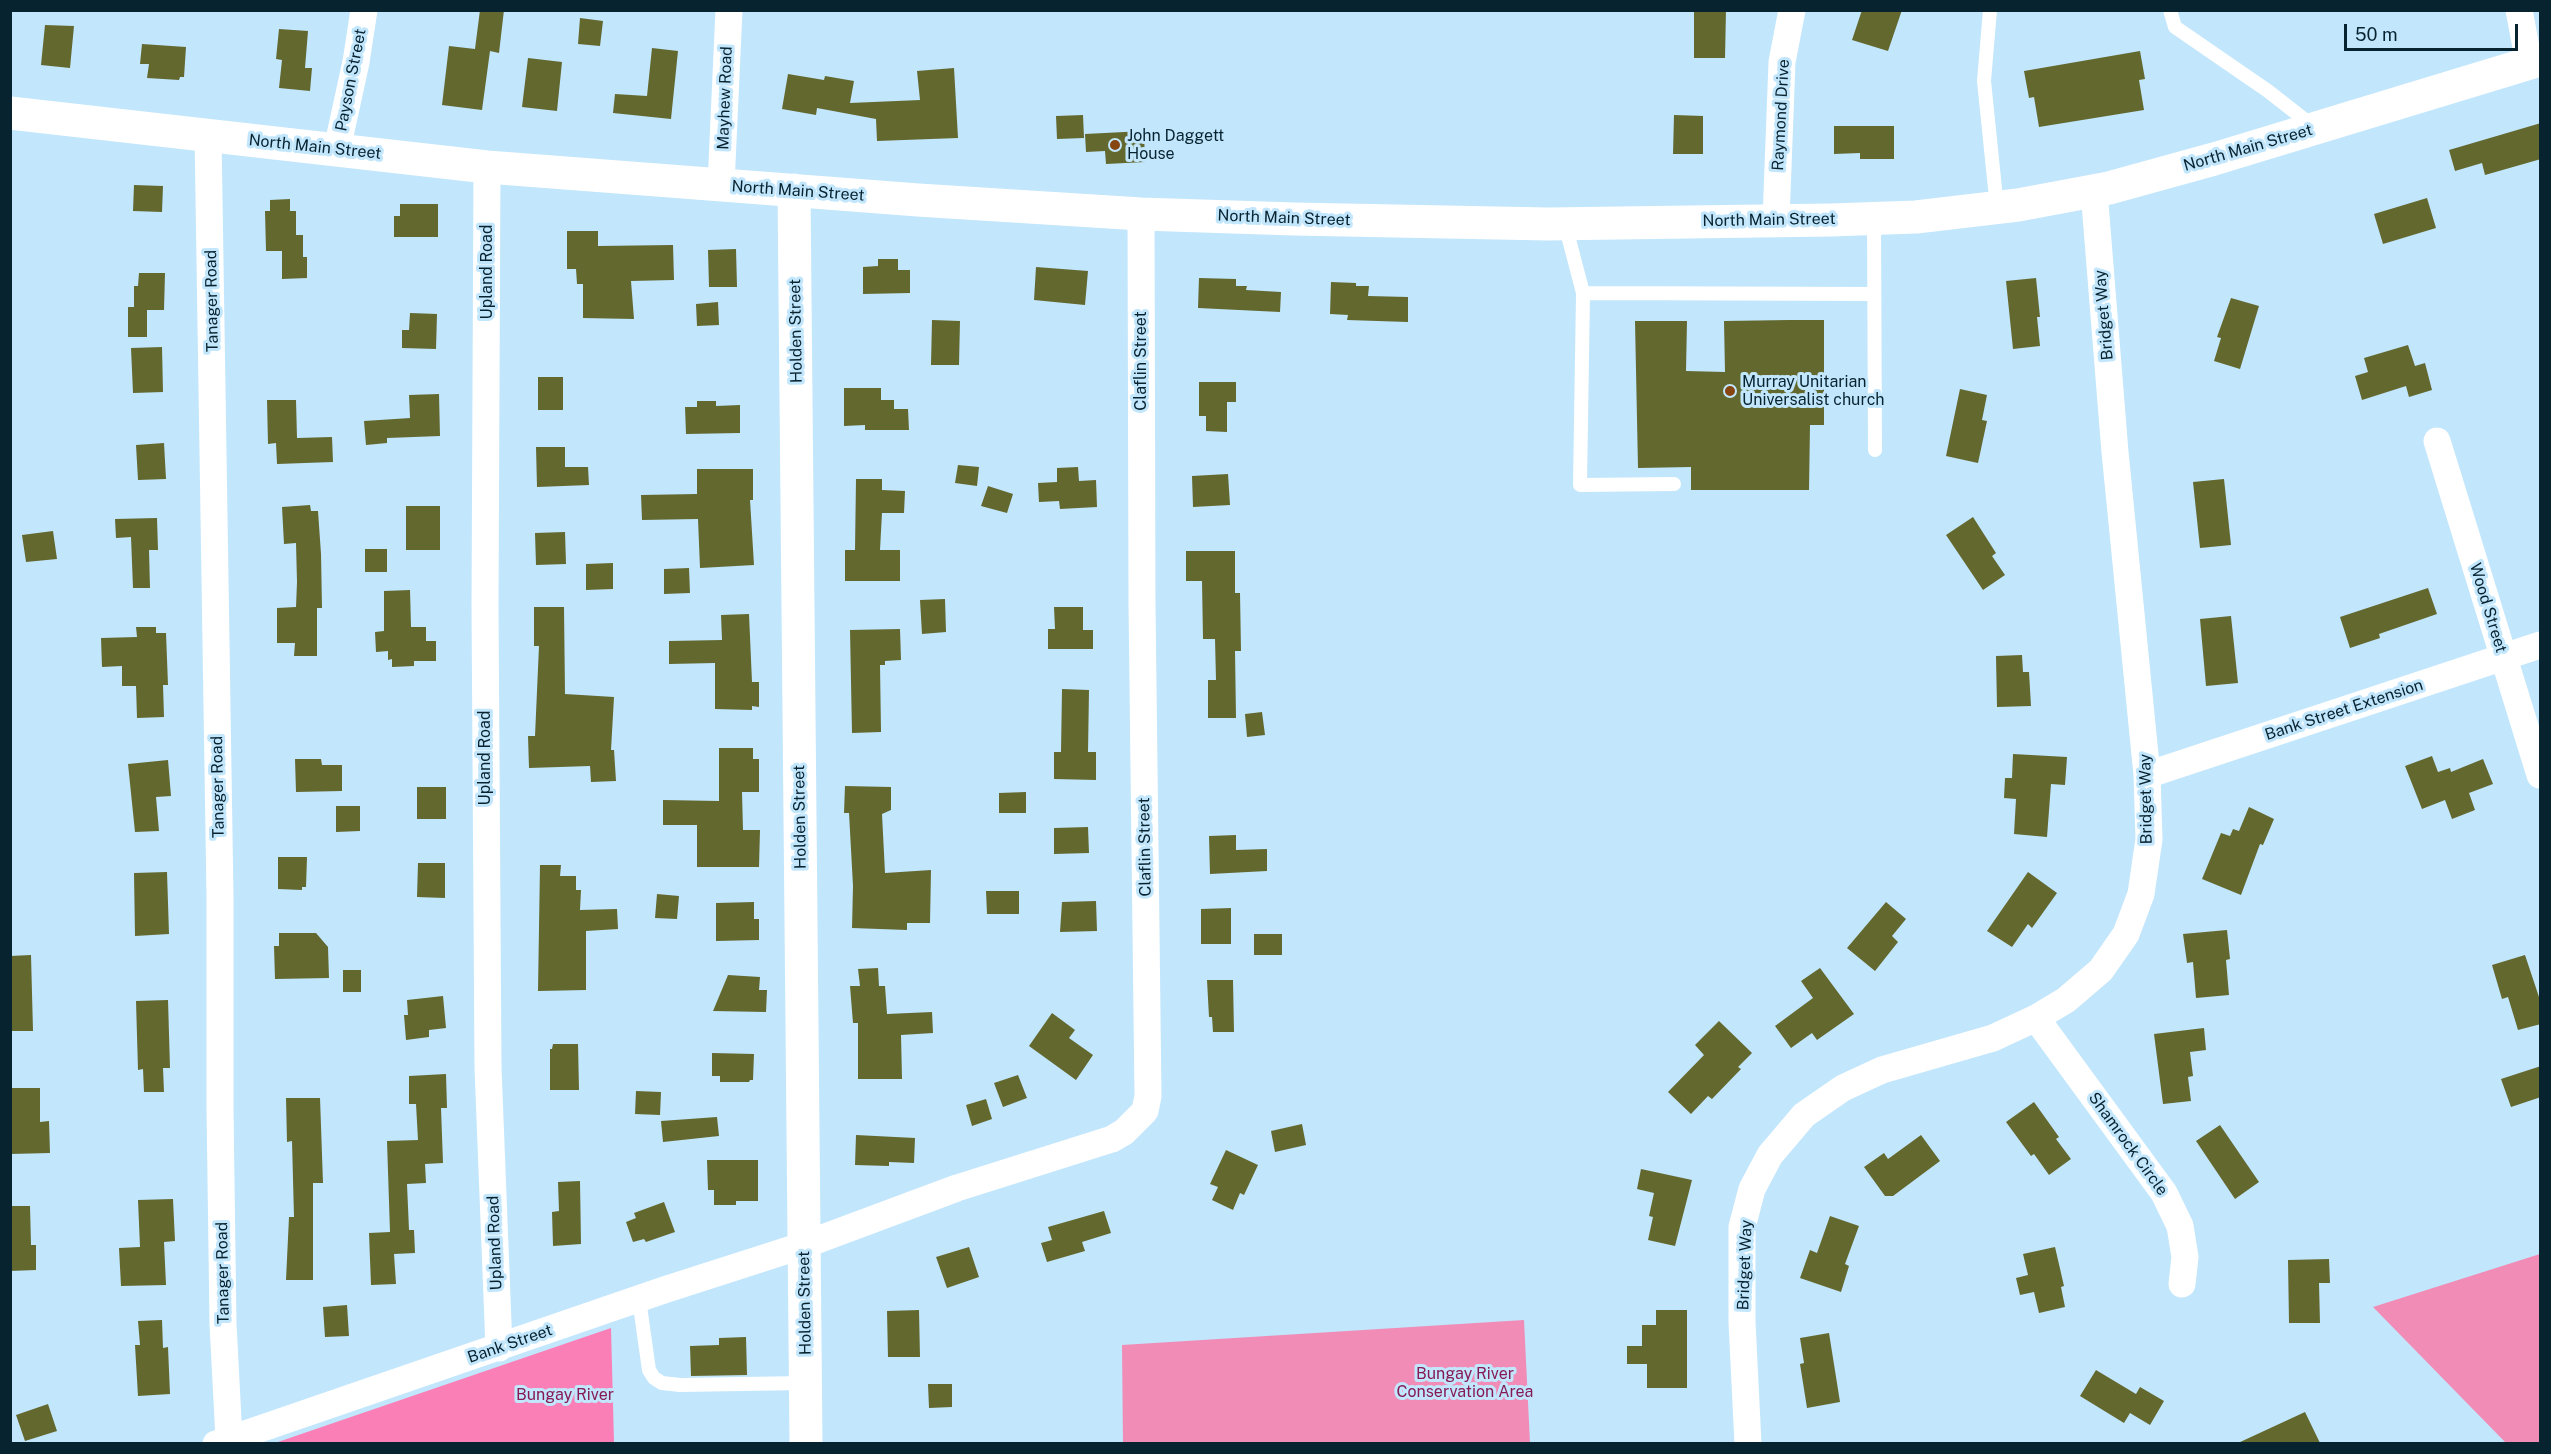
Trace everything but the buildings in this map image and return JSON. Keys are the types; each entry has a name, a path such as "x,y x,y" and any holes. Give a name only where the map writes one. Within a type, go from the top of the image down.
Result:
{"main road":[{"name":"North Main Street","path":"10,113 487,166 721,185 1141,213 1306,220 1564,224 1776,220 1916,217 1997,208 2094,191 2214,159 2535,62"},
{"name":"Holden Street","path":"794,190 806,1443"}],"street":[{"name":"Payson Street","path":"337,149 356,62 364,10"},
{"name":"Mayhew Road","path":"721,185 729,10"},
{"name":"Raymond Drive","path":"1776,220 1782,62 1792,10"},
{"path":"2519,10 2535,62"},
{"name":"Tanager Road","path":"208,135 220,897 223,1441"},
{"name":"Upland Road","path":"487,166 485,628 488,1068 500,1348"},
{"name":"Bridget Way","path":"1748,1443 1742,1227 1752,1190 1770,1155 1804,1115 1843,1088 1882,1070 1993,1038 2036,1018 2066,1000 2101,970 2126,934 2141,894 2149,839 2147,775 2115,452 2094,191"},
{"name":"Claflin Street","path":"804,1245 957,1188 1112,1139 1124,1132 1145,1111 1148,1096 1142,614 1141,213"},
{"name":"Wood Street","path":"2437,441 2541,775"},
{"name":"Bank Street Extension","path":"2147,775 2541,645"},
{"name":"Shamrock Circle","path":"2036,1018 2164,1193 2180,1226 2185,1257 2182,1284"},
{"name":"Bank Street","path":"223,1441 804,1245"}],"lane":[{"path":"1990,10 1983,81 1997,208"},
{"path":"2170,10 2175,27 2268,91 2316,129"},
{"path":"1874,218 1875,450"},
{"path":"1564,224 1583,293 1580,485 1674,484"},
{"path":"1583,293 1874,294"},
{"path":"639,1299 650,1370 654,1378 662,1383 680,1385 805,1383"}],"green space":[{"path":"2540,1254 2540,1443 2506,1443 2373,1307"},
{"name":"Bungay River Conservation Area","path":"1524,1320 1530,1443 1123,1443 1122,1345"},
{"name":"Bungay River","path":"611,1328 614,1443 275,1443"}],"place":[{"name":"John Daggett House","path":"1115,145"},
{"name":"Murray Unitarian Universalist church","path":"1730,391"}]}
